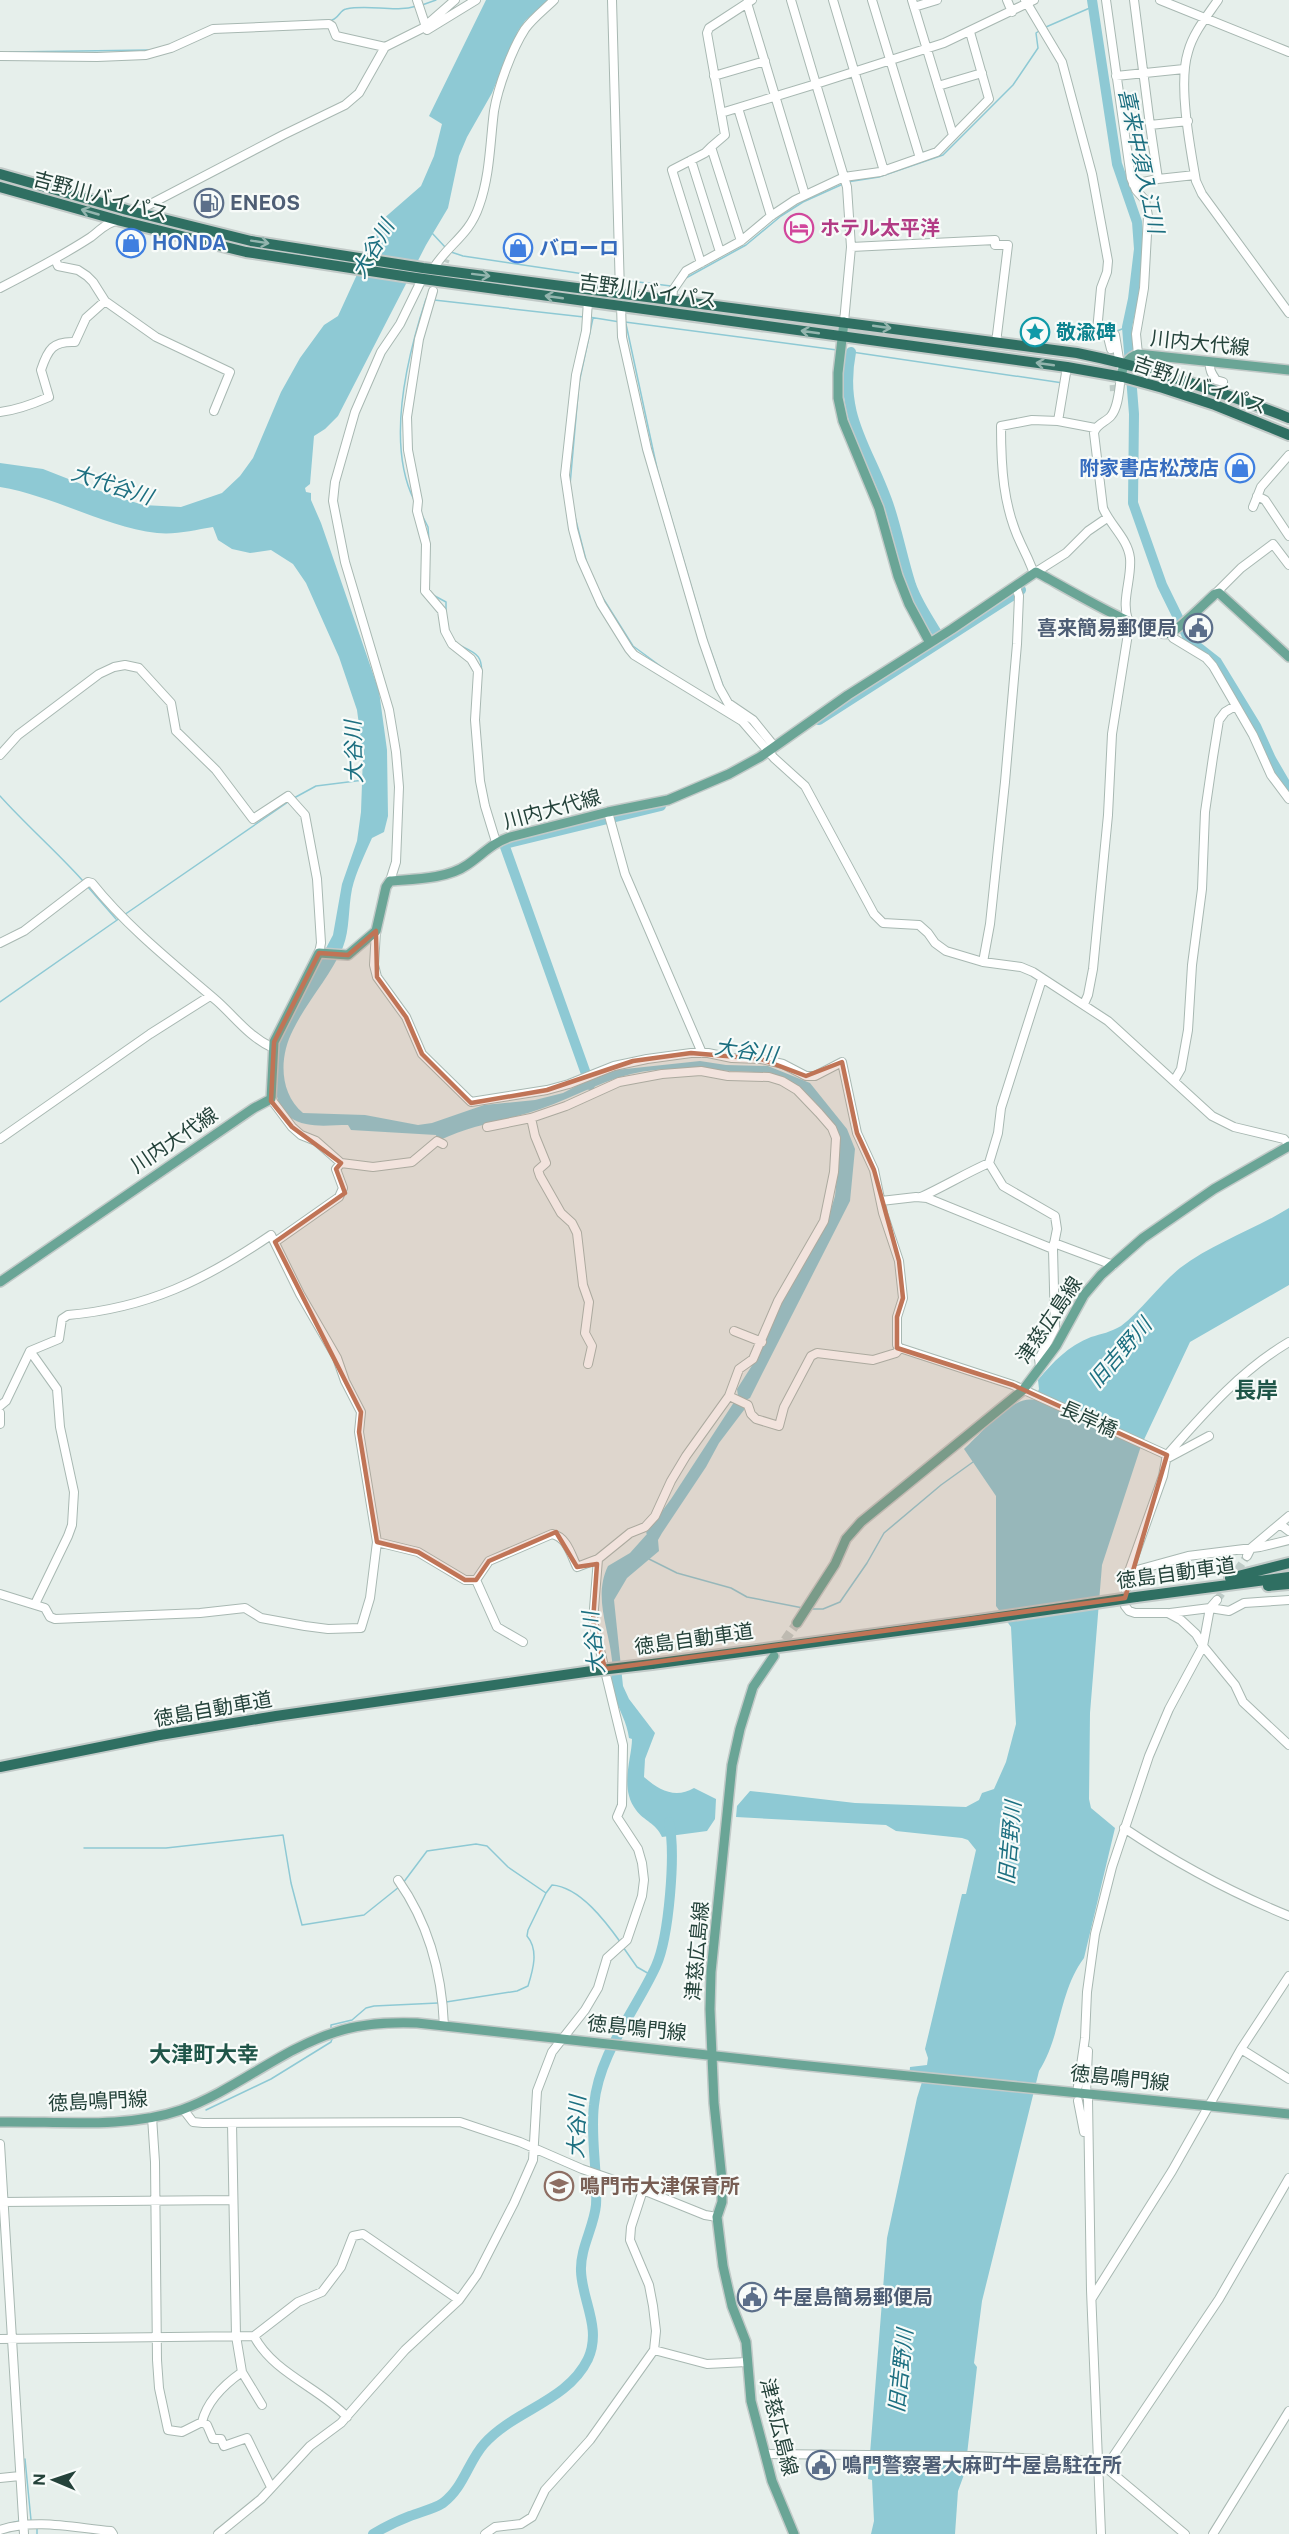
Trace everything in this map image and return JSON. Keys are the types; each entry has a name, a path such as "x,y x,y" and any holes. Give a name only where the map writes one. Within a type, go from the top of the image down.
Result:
{"highway":[{"name":"吉野川バイパス","path":"0,174 127,210 251,241 355,257 588,305 1067,372 1126,365 1163,388 1215,405 1289,435"},
{"name":"吉野川バイパス","path":"0,187 121,221 246,252 352,269 619,284 673,295 844,322 1077,353 1220,391 1289,418"},
{"path":"1142,1596 1258,1572 1289,1563"},
{"name":"徳島自動車道","path":"0,1767 253,1720 592,1671 1289,1577"},
{"path":"1244,1582 1260,1586 1289,1584"}],"main road":[{"path":"844,322 838,398 843,421 879,508 898,576 930,643"},
{"name":"川内大代線","path":"1126,365 1210,362 1289,370"},
{"name":"川内大代線","path":"390,881 414,879 460,869 496,842 608,812 668,800 729,774 772,750 930,643 1017,591 1035,573"},
{"path":"1035,573 1141,627 1164,634 1177,627 1215,594 1222,594 1289,657"},
{"path":"273,1103 273,1048 280,1028 321,953 348,955 376,931 386,887 390,881"},
{"name":"川内大代線","path":"0,1282 254,1108 273,1103"},
{"name":"津慈広島線","path":"796,1623 835,1564 846,1539 861,1522 1023,1390 1056,1346 1084,1295 1113,1265 1143,1238 1214,1189 1289,1146"},
{"name":"津慈広島線","path":"774,1656 753,1687 740,1729 728,1794 711,1972 711,2054 722,2180 722,2202 717,2217 723,2266 732,2306 743,2330 751,2401 772,2481 794,2534"},
{"name":"徳島鳴門線","path":"0,2122 134,2121 183,2109 221,2092 300,2047 336,2031 386,2022 444,2026 789,2064 1289,2114"}],"street":[{"path":"417,0 427,30 476,0"},
{"path":"0,288 55,259 111,221 121,221 127,210 141,209 345,105 358,93 385,47 425,25 455,0"},
{"path":"390,881 396,862 399,787 396,752 389,710 345,562 333,501 337,474 355,412 381,352 400,324 424,273 468,229 483,196 495,108 509,66 526,29 554,0"},
{"path":"612,0 619,284"},
{"path":"791,0 846,182 851,247 844,322"},
{"path":"833,0 884,171"},
{"path":"872,0 920,158"},
{"path":"937,0 913,4 953,135"},
{"path":"1007,0 1012,12"},
{"path":"1106,0 1133,184 1144,200 1148,216 1144,288 1136,334 1114,409 1106,420 1095,428 1058,421 1032,420 1001,426 1001,474 1020,543 1035,573 1066,553 1088,531 1107,518"},
{"path":"1134,0 1158,179"},
{"path":"1160,0 1289,52"},
{"path":"1218,0 1188,50 1184,69 1195,175 1202,194 1289,313"},
{"path":"721,113 927,49 970,32 1012,12 1029,1 1037,22 1047,34 1062,62 1092,174 1100,222 1104,231 1107,272 1101,288 1097,331 1111,334"},
{"path":"701,263 672,170 711,147 725,135 707,33 709,28 749,2 805,195"},
{"path":"0,56 146,55 171,48 213,29 329,24 336,36 385,47"},
{"path":"673,295 690,268 741,242 771,216 805,195 937,152 989,99 970,32"},
{"path":"714,76 765,61"},
{"path":"1116,76 1184,69"},
{"path":"938,86 982,73"},
{"path":"738,108 771,216"},
{"path":"1150,125 1188,121"},
{"path":"711,147 741,242"},
{"path":"691,160 720,252"},
{"path":"1133,184 1195,175"},
{"path":"446,259 452,249 469,234 468,229"},
{"path":"851,247 995,240 994,245 1008,245 996,343"},
{"path":"55,259 58,266 78,270 87,276 105,301 156,337 230,372 214,411"},
{"path":"433,291 414,366 407,417 408,450 418,501 417,511 426,544 425,591 442,611 445,631 452,644 471,659 478,671 475,720 480,781 496,842"},
{"path":"0,412 20,410 31,402 49,397 41,370 53,345 58,342 75,342 86,318 105,301"},
{"path":"588,305 587,322 576,375 565,475 573,529 591,583 601,604 634,655 742,721 772,750 810,792 878,919 891,924 919,925 940,949 1021,967 1108,1020 1212,1116 1234,1127 1284,1139 1289,1146"},
{"path":"621,310 621,327 647,449 703,641 723,697 753,720 772,750"},
{"path":"1111,334 1126,365"},
{"path":"1111,334 1111,349"},
{"path":"1210,362 1209,369 1213,376 1216,380 1223,382"},
{"path":"1058,421 1067,372"},
{"path":"1106,420 1114,390"},
{"path":"1084,1004 1088,995 1095,948 1108,814 1112,734 1129,620 1124,610 1130,555 1103,508 1095,428"},
{"path":"1253,507 1261,487 1289,455"},
{"path":"1257,496 1266,500 1289,536"},
{"path":"1215,594 1241,568 1273,544 1289,565"},
{"path":"984,958 1005,782 1017,644 1017,591"},
{"path":"1177,627 1173,638 1206,658 1213,666 1271,775 1289,800"},
{"path":"0,755 18,735 99,674 114,667 133,665 139,668 171,703 176,730 216,770 253,819 288,796 305,815 316,870 321,953"},
{"path":"1174,1081 1181,1069 1188,1030 1193,946 1202,889 1205,812 1219,720 1225,712 1235,706"},
{"path":"608,812 626,874 702,1053"},
{"path":"0,943 24,931 88,882 92,883 125,920 239,1025 273,1048"},
{"path":"376,931 374,965 376,976 406,1017 422,1054 468,1099 474,1102 547,1090 633,1061 702,1053 732,1058 761,1059 783,1064 807,1076 815,1076 842,1062 857,1133 874,1170 896,1248 903,1286 903,1298 896,1326 897,1345 900,1348 896,1353 873,1360 817,1353 811,1356 784,1407 779,1426 756,1419 751,1414 748,1404 731,1397"},
{"path":"1040,1366 1040,1359 1055,1328 1054,1246 1058,1229 1054,1216 1003,1186 989,1163 998,1133 1001,1108 1042,979"},
{"path":"0,1139 150,1034 210,996"},
{"path":"476,1580 489,1561 552,1534 564,1540 577,1567 598,1559 630,1533 645,1527 650,1522 686,1456 731,1397 740,1369 753,1359 778,1301 824,1221 834,1172 836,1138 832,1128 796,1090 782,1081 770,1077 728,1076 701,1071 662,1074 619,1082 566,1106 531,1118 487,1127"},
{"path":"273,1103 301,1136 316,1141 341,1163 373,1167 396,1166 412,1162 436,1141 443,1144"},
{"path":"531,1118 535,1136 546,1163 538,1170 540,1176 561,1212 572,1223 579,1242 583,1285 589,1302 585,1333 592,1346 588,1364"},
{"path":"275,1242 339,1197 343,1188 336,1168 341,1163"},
{"path":"881,1201 921,1197 956,1181 964,1173 989,1163"},
{"path":"921,1197 1113,1265"},
{"path":"0,1406 9,1395 30,1352 59,1339 59,1324 68,1315 120,1307 162,1295 218,1270 271,1235 300,1294 337,1358 345,1381 361,1412 358,1432 377,1542 370,1598 361,1628 328,1629 305,1626 261,1618 245,1608 200,1613 55,1619 50,1617 45,1608 0,1594"},
{"path":"734,1331 762,1342"},
{"path":"1289,1342 1240,1377 1209,1406 1166,1457 1163,1476 1130,1569 1125,1606 1129,1611 1168,1613 1210,1608 1229,1611 1244,1603 1289,1600"},
{"name":"長岸橋","path":"900,1348 1023,1390 1144,1444 1166,1457"},
{"path":"30,1352 57,1389 60,1427 71,1468 74,1492 72,1525 35,1604"},
{"path":"0,1413 0,1424"},
{"path":"1166,1457 1209,1436"},
{"path":"1247,1556 1251,1548 1289,1516"},
{"path":"1281,1525 1289,1531"},
{"path":"1130,1569 1137,1570 1188,1556 1251,1548 1289,1540"},
{"path":"377,1542 418,1552 465,1580 476,1580"},
{"path":"218,2534 261,2499 310,2446 347,2417 417,2337 471,2287 496,2240 533,2160 537,2091 552,2052 585,2010 597,1988 607,1958 622,1945 642,1896 644,1880 638,1849 617,1817 622,1805 623,1745 593,1621 598,1559"},
{"path":"476,1580 497,1627 523,1642"},
{"path":"1077,2086 1085,2038 1095,1934 1124,1828 1149,1756 1169,1709 1203,1646 1210,1608 1217,1600"},
{"path":"1168,1613 1181,1620 1196,1634 1235,1685 1243,1702 1289,1744"},
{"path":"1124,1828 1203,1876 1289,1916"},
{"path":"401,1884 415,1904 439,1968 444,2026"},
{"path":"1092,2298 1211,2106 1240,2049 1289,1976"},
{"path":"1085,2038 1088,2046 1087,2149 1101,2534"},
{"path":"1240,2049 1289,2079"},
{"path":"1078,2101 1087,2149"},
{"path":"183,2109 193,2122 460,2122 535,2148 582,2169 643,2190 705,2216 717,2217"},
{"path":"152,2117 159,2388 168,2430 182,2432 202,2422 204,2414 215,2397 228,2382 242,2372"},
{"path":"232,2123 236,2336 242,2372 262,2405"},
{"path":"0,2144 23,2525"},
{"path":"1106,2467 1219,2299 1289,2178"},
{"path":"485,2534 495,2528 521,2524 532,2517 545,2490 590,2440 654,2350 656,2331 653,2306 648,2285 630,2240 631,2227 643,2190"},
{"path":"2,2202 233,2200"},
{"path":"0,2339 254,2336 298,2302 322,2292 341,2267 358,2235 363,2234 459,2300"},
{"path":"254,2336 268,2355 339,2408 347,2417"},
{"path":"654,2350 707,2364 747,2362"},
{"path":"1213,2534 1289,2411"},
{"path":"202,2422 207,2426 213,2439 221,2439 224,2446 247,2439 271,2487"},
{"path":"765,2454 970,2456 1098,2461 1185,2534"},
{"path":"0,2478 20,2476"},
{"path":"0,2530 23,2525 37,2525 111,2531 113,2534"}],"highlighted area":[{"path":"376,931 377,977 406,1017 422,1054 471,1103 547,1090 633,1061 691,1053 761,1059 806,1076 842,1062 857,1133 874,1170 899,1261 903,1298 897,1317 897,1348 1013,1385 1167,1455 1125,1598 605,1669 593,1621 597,1564 577,1567 556,1532 489,1561 476,1580 465,1580 418,1552 377,1542 359,1432 361,1412 275,1242 345,1193 336,1169 341,1163 292,1127 271,1101 274,1042 319,953 348,955"}],"water":[{"path":"486,0 548,0 525,21 518,31 492,93 459,156 448,208 426,245 338,416 314,436 310,484 305,488 306,492 311,493 311,500 379,691 387,750 388,816 384,832 372,838 356,876 343,947 288,1040 284,1074 289,1095 303,1113 365,1115 418,1125 432,1123 484,1105 535,1100 563,1093 590,1079 616,1070 700,1061 726,1065 768,1066 810,1083 847,1129 855,1149 850,1201 750,1398 746,1400 744,1410 719,1443 706,1467 662,1533 658,1540 659,1551 627,1578 614,1600 623,1686 629,1699 655,1733 645,1759 644,1777 667,1792 680,1793 694,1788 716,1799 715,1819 707,1831 662,1837 657,1828 636,1810 628,1792 632,1739 629,1738 612,1686 612,1660 602,1601 604,1578 608,1566 630,1553 647,1534 738,1396 737,1389 760,1353 780,1306 828,1219 835,1196 840,1139 833,1124 815,1102 796,1086 754,1072 692,1069 661,1069 631,1074 541,1109 440,1140 436,1135 351,1130 348,1125 311,1125 293,1119 284,1111 275,1087 278,1045 281,1033 333,935 342,884 357,841 361,812 363,755 357,710 339,657 306,583 293,564 271,550 250,553 232,549 218,540 213,527 171,533 138,530 40,497 0,487 0,463 43,469 143,505 181,507 222,493 240,476 253,458 281,392 300,358 324,325 338,316 382,220 421,186 434,156 442,124 429,116"},
{"name":"旧吉野川","path":"1289,1208 1289,1285 1190,1342 1141,1446 1102,1565 1090,1713 1089,1799 1091,1808 1115,1828 1084,1958 1070,1985 1052,2044 1039,2071 982,2301 974,2363 977,2367 965,2472 958,2491 955,2534 871,2534 874,2521 872,2480 868,2479 887,2238 922,2082 909,2079 910,2067 927,2065 928,2058 925,2049 962,1894 966,1894 976,1850 968,1840 962,1838 896,1831 886,1825 736,1817 737,1806 750,1791 855,1803 966,1807 979,1800 982,1793 994,1789 1006,1762 1016,1724 1011,1627 996,1606 996,1496 964,1449 1006,1410 1025,1400 1034,1400 1039,1389 1038,1380 1068,1350 1091,1337 1121,1326 1172,1275 1193,1259"}],"waterway":[{"path":"422,5 436,0"},
{"name":"喜来中須入江川","path":"1092,0 1117,164 1137,222 1139,249 1127,327 1134,414 1133,503 1162,585 1189,640 1217,662 1256,726 1289,790"},
{"path":"212,26 332,20 346,9 364,7 400,9 417,6"},
{"path":"1046,27 1092,7"},
{"path":"847,182 879,177 943,155 1013,85 1038,48 1036,33 1039,31"},
{"path":"10,52 149,50"},
{"path":"686,278 746,245 781,216 803,202 843,184"},
{"path":"432,233 445,247"},
{"path":"451,252 463,256 618,279"},
{"path":"622,280 671,286"},
{"path":"414,500 401,453 400,427 406,373 426,299"},
{"path":"434,300 584,317"},
{"path":"589,317 620,322"},
{"path":"570,485 579,383 593,318"},
{"path":"625,322 837,350"},
{"path":"626,324 658,473 703,627"},
{"path":"1117,331 1127,327"},
{"path":"845,351 1063,383"},
{"path":"819,720 942,641 914,592 890,509 858,433 849,396 848,376 851,352"},
{"path":"574,513 587,564"},
{"path":"422,515 428,527 429,541"},
{"path":"942,641 1021,590"},
{"path":"433,595 446,602 446,613"},
{"path":"601,595 633,646 663,668"},
{"path":"457,644 477,655 481,663 481,677"},
{"path":"709,646 723,686"},
{"path":"679,679 721,704"},
{"path":"294,798 316,786 364,780"},
{"path":"0,796 83,881"},
{"path":"124,915 288,802"},
{"path":"590,1085 504,844 661,806"},
{"path":"88,887 116,919"},
{"path":"0,1002 120,918"},
{"path":"811,1609 823,1609 840,1602 884,1533 941,1485 973,1462"},
{"path":"649,1559 677,1573 731,1588 747,1597 803,1608"},
{"name":"大谷川","path":"373,2534 400,2520 443,2503 456,2490 479,2451 496,2432 567,2386 579,2374 588,2359 593,2336 582,2282 581,2262 596,2205 594,2105 597,2086 610,2050 648,1983 661,1953 670,1895 672,1853 669,1822"},
{"path":"84,1848 166,1848 283,1835 291,1883 302,1925 364,1915 399,1887"},
{"path":"403,1883 427,1851 476,1844 487,1846 508,1867 546,1893"},
{"path":"446,2002 517,1991 528,1986 534,1954 527,1936 528,1930 552,1885 562,1887 582,1899 600,1916 621,1943"},
{"path":"623,1947 637,1967 651,1975"},
{"path":"331,2028 331,2025 352,2020 366,2008 374,2006 438,2003"},
{"path":"206,2110 271,2079 331,2042 332,2039"},
{"path":"25,2459 31,2520"},
{"path":"0,2526 19,2521"},
{"path":"37,2526 37,2534"}],"tunnel":[{"path":"440,273 446,259"},
{"path":"1111,349 1114,391"},
{"path":"1217,1600 1247,1556"},
{"path":"777,1651 797,1623"}],"place":[{"name":"ENEOS","path":"209,203"},
{"name":"ホテル太平洋","path":"799,228"},
{"name":"HONDA","path":"131,243"},
{"name":"バローロ","path":"518,248"},
{"name":"敬渝碑","path":"1035,332"},
{"name":"附家書店松茂店","path":"1240,468"},
{"name":"喜来簡易郵便局","path":"1198,628"},
{"name":"鳴門市大津保育所","path":"559,2186"},
{"name":"牛屋島簡易郵便局","path":"752,2297"},
{"name":"鳴門警察署大麻町牛屋島駐在所","path":"821,2465"}],"district":[{"name":"長岸","path":"1256,1390"},
{"name":"大津町大幸","path":"204,2054"}],"water label":[{"name":"大代谷川","path":"112,485"}]}
